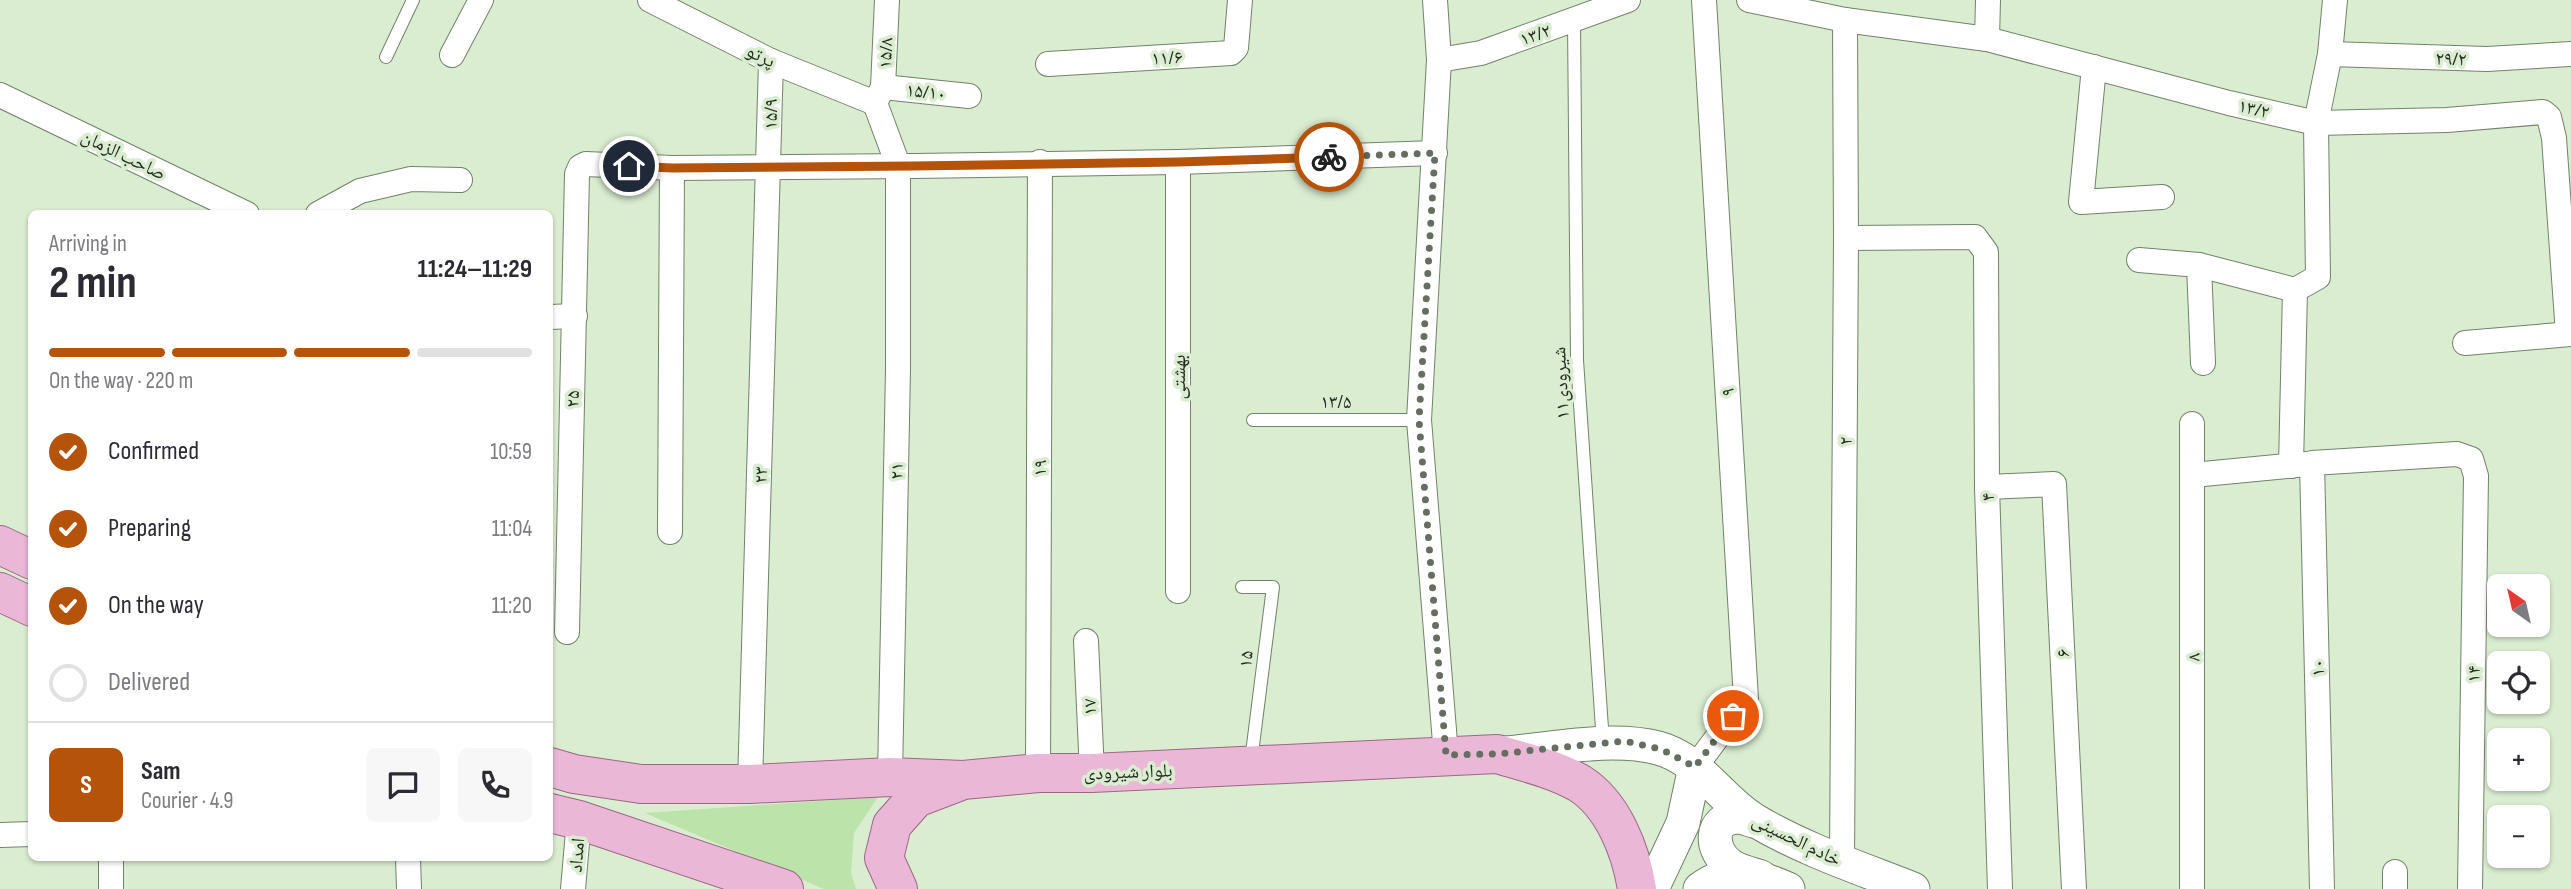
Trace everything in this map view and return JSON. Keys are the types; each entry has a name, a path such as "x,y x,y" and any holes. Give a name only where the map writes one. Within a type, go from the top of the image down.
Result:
{"main road":[{"path":"0,592 28,605"},
{"name":"خادم الحسینی","path":"1497,754 1624,741 1661,749 1695,767 1755,821 1842,861 1913,889"},
{"name":"بلوار شیرودی","path":"553,768 573,774 641,784 750,784 890,777 963,780 1038,773 1092,774 1497,754 1580,783 1600,801 1629,856 1637,889"},
{"path":"1653,889 1683,823 1695,767"},
{"path":"898,889 884,858 892,825 916,798 963,780"},
{"path":"564,816 784,889"},
{"path":"1755,821 1738,817 1724,821 1715,831 1714,842 1719,854 1730,866 1775,883"},
{"path":"1700,889 1712,880 1730,874 1775,883"}],"street":[{"path":"452,55 481,0"},
{"name":"پرتو","path":"650,0 683,7 771,61 879,95"},
{"name":"۱۵/۸","path":"879,95 887,0"},
{"name":"۱۱/۶","path":"1048,64 1231,54 1236,48 1240,0"},
{"path":"1435,0 1439,60 1419,420 1446,755"},
{"name":"۱۳/۲","path":"1439,60 1481,53 1628,0"},
{"name":"۹","path":"1695,767 1746,699 1704,0"},
{"name":"۱۳/۲","path":"1749,0 1845,20 1987,39 2315,123 2447,120 2543,112 2562,137 2569,334"},
{"path":"1987,39 1988,0"},
{"path":"2139,260 2199,265 2295,290 2318,277 2315,123 2330,54 2335,0"},
{"name":"۲","path":"1842,861 1845,20"},
{"name":"۲۹/۲","path":"2330,54 2487,59 2571,54"},
{"name":"۱۵/۹","path":"769,166 771,61"},
{"path":"2094,67 2081,202 2162,197"},
{"name":"صاحب الزمان","path":"0,95 238,210"},
{"path":"879,95 898,165"},
{"name":"۱۵/۱۰","path":"879,95 968,96"},
{"path":"670,532 672,168 1178,162 1435,153"},
{"name":"۱۹","path":"1038,773 1040,162"},
{"name":"بهشتی","path":"1178,162 1178,591"},
{"name":"۲۵","path":"567,632 561,388 575,316 578,173 580,167 586,164 672,168"},
{"name":"۲۱","path":"890,777 898,165"},
{"name":"۲۳","path":"750,784 769,166"},
{"path":"325,210 360,191 411,179 460,180"},
{"name":"۴","path":"1846,238 1975,237 1986,252 1987,487 2000,889"},
{"path":"2199,265 2203,363"},
{"name":"۱۰","path":"2295,290 2310,464 2322,889"},
{"path":"553,317 575,316"},
{"path":"2465,343 2569,334"},
{"name":"۸","path":"2192,424 2192,889"},
{"name":"۱۴","path":"2310,464 2457,454 2471,459 2476,476 2470,889"},
{"path":"2193,475 2310,464"},
{"name":"۶","path":"1987,487 2054,484 2074,889"},
{"name":"۱۷","path":"1086,641 1092,774"},
{"name":"امداد","path":"564,816 573,889"},
{"path":"0,835 28,834"},
{"path":"111,861 111,889"},
{"path":"408,861 409,889"}],"lane":[{"path":"386,57 413,0"},
{"name":"۱۱شیرودی","path":"1574,20 1577,360 1603,744"},
{"name":"۱۳/۵","path":"1253,420 1419,420"},
{"name":"۱۵","path":"1242,587 1273,587 1250,766"}],"green space":[{"path":"878,797 854,833 851,873 856,889 824,889 645,813"}],"way so far":[{"path":"1329,157 1435,153 1419,420 1446,755 1497,754 1624,741 1661,749 1695,767 1733,716"}],"route":[{"path":"629,166 913,166 1329,157"}]}
